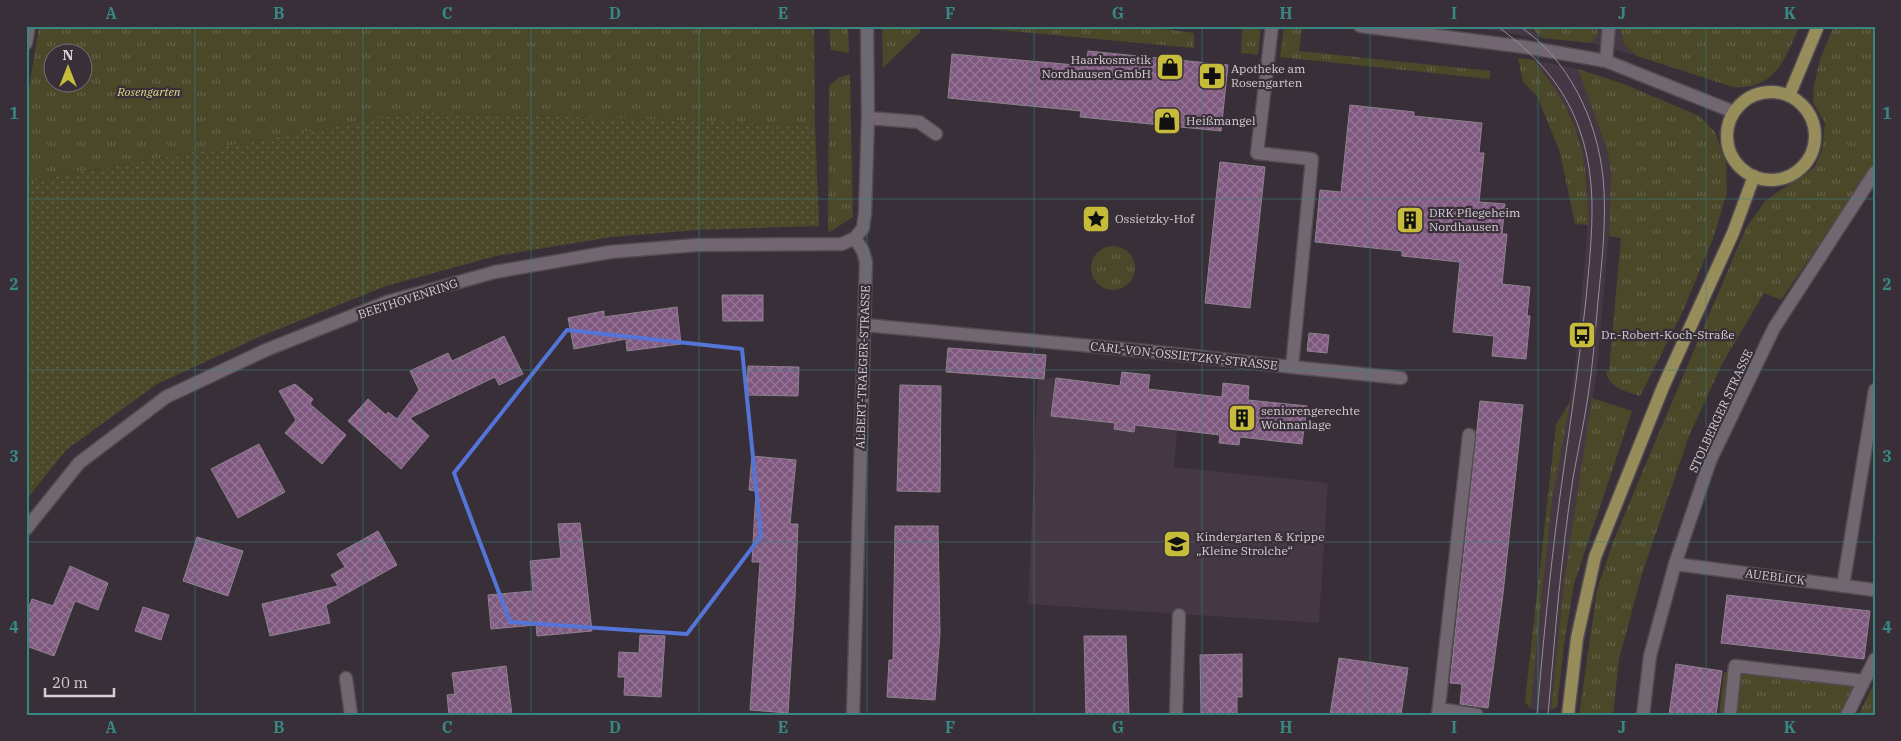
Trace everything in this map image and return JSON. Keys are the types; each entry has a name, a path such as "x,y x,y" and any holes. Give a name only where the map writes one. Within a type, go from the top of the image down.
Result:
{"main road":[{"path":"1789,96 1818,26"},
{"path":"1777,92 1789,96 1802,104 1812,124 1814,146 1808,160 1797,171 1784,178 1768,180 1754,176 1741,168 1732,156 1727,141 1728,126 1734,112 1752,96 1777,92"},
{"path":"1568,715 1577,638 1595,558 1660,395 1734,232 1754,176"}],"street":[{"path":"26,44 29,26"},
{"path":"855,238 863,228 868,118 867,26"},
{"name":"CARL-VON-OSSIETZKY-STRASSE","path":"865,325 1292,367 1312,159 1257,153 1272,26"},
{"path":"1360,26 1525,47 1606,61 1734,112"},
{"path":"1606,61 1609,26"},
{"path":"868,118 919,122 936,134"},
{"name":"STOLBERGER STRASSE","path":"1644,715 1650,656 1675,564 1710,461 1774,328 1875,172"},
{"name":"ALBERT-TRAEGER-STRASSE","path":"853,715 866,262 863,250 855,238"},
{"name":"BEETHOVENRING","path":"26,529 79,463 166,397 266,350 387,302 495,272 610,252 697,245 842,244 855,238"},
{"path":"1292,367 1401,378"},
{"path":"1843,586 1875,390"},
{"path":"1469,435 1438,712 1477,715"},
{"name":"AUEBLICK","path":"1675,564 1875,590"},
{"path":"1176,715 1179,615"},
{"path":"1847,715 1875,659"},
{"path":"1730,715 1735,666 1864,681"},
{"path":"346,678 351,715"}],"highlighted area":[{"path":"567,330 742,349 761,536 687,634 510,622 454,473"}],"shaded area":[{"path":"1484,26 1526,26 1542,38 1488,30"},
{"path":"1598,26 1619,26 1624,45 1637,56 1591,43 1597,36"},
{"path":"1534,60 1578,69 1608,153 1611,174 1610,220 1597,371 1564,581 1551,710 1530,709 1552,502 1575,369 1587,235 1588,184 1579,137 1569,112 1550,80"},
{"name":"Kindergarten & Krippe „Kleine Strolche“","path":"1056,378 1052,416 1115,423 1114,429 1134,432 1135,425 1177,430 1174,467 1328,483 1319,623 1028,604 1038,379"}],"green space":[{"name":"Rosengarten","path":"39,26 814,26 815,125 416,112 26,182 26,107"},
{"path":"829,26 848,26 849,53 831,50"},
{"path":"882,26 920,26 920,32 883,68"},
{"path":"957,26 1142,26 1194,33 1194,48"},
{"path":"1220,26 1261,26 1258,55 1241,53 1242,28"},
{"path":"1284,26 1302,27 1299,51 1490,71 1490,79 1280,57"},
{"path":"1529,26 1598,26 1597,36 1591,43 1542,38"},
{"path":"1619,26 1800,26 1783,61 1769,78 1748,87 1733,87 1637,56 1624,45"},
{"path":"1834,26 1875,26 1875,162 1781,300 1764,293 1722,364 1689,436 1642,574 1619,659 1613,715 1579,715 1597,590 1613,542 1746,228 1766,200 1814,168 1822,151 1825,123 1813,102 1814,86 1820,59"},
{"path":"1518,58 1534,60 1562,99 1571,118 1583,157 1588,200 1588,225 1575,224 1560,152 1537,96 1523,82"},
{"path":"1578,69 1624,84 1699,116 1715,132 1726,162 1727,192 1714,236 1683,311 1640,396 1614,385 1606,372 1609,371 1621,238 1609,236 1611,174 1608,153"},
{"path":"850,74 853,217 828,233 829,86 838,78"},
{"path":"416,112 815,125 819,226 697,230 612,237 496,256 386,286 259,337 157,384 66,450 26,500 26,182"},
{"path":"1113,246 1125,250 1131,256 1135,268 1131,280 1125,286 1113,290 1101,286 1095,280 1091,268 1095,256 1101,250"},
{"path":"1592,398 1632,411 1574,584 1564,645 1557,707 1551,710 1564,581"},
{"path":"1570,402 1552,502 1530,709 1525,701 1556,424"},
{"path":"1724,672 1854,686 1840,715 1719,715"},
{"path":"1875,681 1875,715 1859,714"}],"building":[{"path":"1088,51 1228,65 1221,131 1080,117 1081,111 948,98 952,54 1086,66"},
{"name":"DRK Pflegeheim Nordhausen","path":"1350,105 1414,112 1414,116 1482,123 1479,153 1484,153 1479,202 1505,204 1502,234 1507,234 1502,284 1530,287 1527,316 1530,316 1526,359 1492,356 1494,336 1453,332 1460,262 1402,256 1402,251 1315,242 1320,190 1341,192"},
{"path":"1220,162 1265,167 1250,308 1205,303"},
{"path":"722,295 763,295 763,321 723,321"},
{"path":"677,307 681,344 627,351 626,339 574,349 568,318 604,311 604,317"},
{"path":"1309,333 1329,335 1327,353 1307,351"},
{"path":"504,336 523,374 499,385 495,377 410,418 429,436 401,469 348,421 368,399 386,415 388,412 397,419 419,390 410,371 448,353 452,361"},
{"path":"948,348 1046,355 1044,379 946,372"},
{"path":"748,366 799,367 798,396 747,395"},
{"path":"1122,372 1150,375 1148,389 1222,397 1223,383 1249,386 1248,400 1307,406 1302,444 1240,437 1239,445 1219,443 1220,435 1135,425 1134,432 1114,429 1115,423 1051,416 1056,378 1120,386"},
{"path":"295,384 313,399 310,404 346,435 322,464 285,433 296,420 279,391"},
{"path":"900,385 941,386 940,492 897,491"},
{"path":"1480,401 1523,405 1503,594 1488,708 1460,704 1462,684 1450,683"},
{"path":"259,444 285,492 238,518 211,469"},
{"path":"752,456 796,460 790,524 798,524 788,713 750,710 760,562 752,562 756,491 749,490"},
{"path":"580,523 592,631 537,636 536,625 491,629 488,595 533,591 530,561 561,558 558,524"},
{"path":"895,526 938,526 940,633 935,700 887,697 889,660 893,660"},
{"path":"378,531 397,565 326,605 330,623 270,636 262,604 338,586 331,575 345,567 337,554"},
{"path":"197,537 243,551 228,596 183,581"},
{"path":"70,566 108,583 98,610 75,601 54,656 26,646 26,615 32,599 53,606"},
{"path":"1727,595 1870,611 1864,659 1721,643"},
{"path":"143,607 169,615 161,640 135,631"},
{"path":"640,635 665,636 661,697 624,695 625,677 618,677 619,652 639,653"},
{"path":"1084,636 1126,636 1129,715 1086,715"},
{"path":"1242,654 1242,697 1237,697 1237,715 1201,715 1200,655"},
{"path":"1339,658 1408,668 1401,715 1330,715"},
{"path":"1676,664 1722,671 1716,715 1669,715"},
{"path":"506,666 512,715 449,715 447,695 455,694 452,673"}],"tram line":[{"path":"1497,26 1536,60 1557,85 1566,100 1574,115 1586,151 1592,193 1586,299 1552,560 1537,715"},
{"path":"1519,26 1552,55 1566,73 1577,92 1587,112 1600,155 1604,192 1604,239 1593,361 1565,537 1548,715"}],"place":[{"name":"Haarkosmetik Nordhausen GmbH","path":"1170,67"},
{"name":"Apotheke am Rosengarten","path":"1212,76"},
{"name":"Heißmangel","path":"1167,121"},
{"name":"Ossietzky-Hof","path":"1096,219"},
{"name":"DRK Pflegeheim Nordhausen","path":"1410,220"},
{"name":"Dr.-Robert-Koch-Straße","path":"1582,335"},
{"name":"seniorengerechte Wohnanlage","path":"1242,418"},
{"name":"Kindergarten & Krippe „Kleine Strolche“","path":"1177,544"}]}
